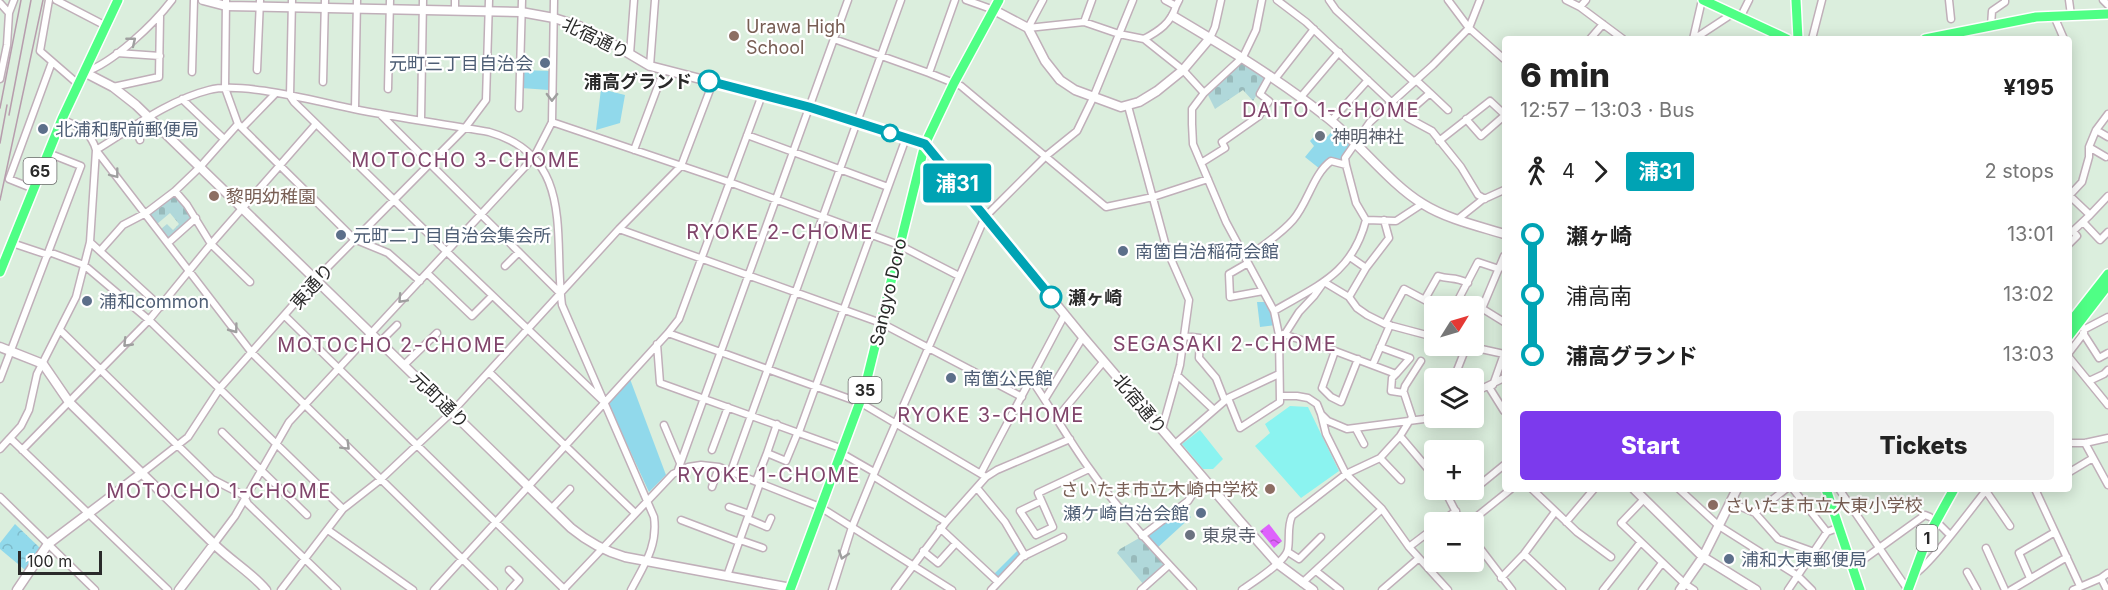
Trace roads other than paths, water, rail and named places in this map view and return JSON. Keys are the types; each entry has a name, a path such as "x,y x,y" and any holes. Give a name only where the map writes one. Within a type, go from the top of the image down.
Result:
{"main road":[{"name":"65","path":"0,272 62,119 118,0"},
{"name":"Sangyo Doro","path":"792,589 820,507 861,403 925,144 954,83 999,0"},
{"path":"1702,0 1772,36"},
{"path":"1796,0 1798,36"},
{"path":"1965,35 1991,26 2022,20 2108,14"},
{"path":"2079,328 2108,274"},
{"path":"2079,328 2108,285"},
{"path":"1827,492 1860,590"},
{"name":"1","path":"1906,589 1914,554 1946,492"},
{"name":"1","path":"1906,589 1933,519 1952,492"}],"street":[{"path":"0,79 7,45 3,9 14,0"},
{"path":"49,0 40,51 78,84"},
{"path":"56,0 106,26"},
{"path":"84,72 117,53 160,15 172,0"},
{"path":"192,72 194,0"},
{"name":"北宿通り","path":"203,0 214,4 325,4 357,5 390,10 521,12 554,18 592,32 650,66 809,107 925,144 1083,337 1203,478 1278,564 1313,590"},
{"path":"388,89 390,0"},
{"path":"421,119 423,0"},
{"path":"455,0 455,11"},
{"name":"東通り","path":"17,590 48,544 188,437 220,388 316,279 465,128 486,100 489,0"},
{"path":"519,108 522,0"},
{"path":"179,590 236,516 289,422 534,158 552,122 554,0"},
{"path":"630,54 634,0"},
{"path":"650,66 655,0"},
{"path":"285,316 564,590 678,470 848,0"},
{"path":"731,471 902,0"},
{"path":"929,73 955,0"},
{"path":"966,0 994,10 1028,28 1053,73 1067,86 1121,107 1128,106 1157,91 1183,70 1210,38 1221,0"},
{"path":"1028,28 1043,0"},
{"path":"1084,22 1092,0"},
{"path":"832,590 852,527 985,217 1046,156 1077,131 1133,0"},
{"path":"1144,39 1162,28 1173,16 1177,3 1165,0"},
{"path":"1184,336 1200,338 1199,358 1215,378 1240,428 1280,402 1279,374 1282,334 1274,311 1226,222 1193,144 1192,109 1204,93 1243,57 1256,30 1262,0"},
{"path":"1277,0 1314,29 1405,115 1431,131 1461,167 1478,195 1485,199"},
{"path":"1329,0 1336,10 1448,110"},
{"path":"1448,0 1469,28 1502,57"},
{"path":"1366,220 1356,203 1345,158 1370,122 1469,28 1480,0"},
{"path":"1566,0 1580,7 1619,36"},
{"path":"1580,7 1586,0"},
{"path":"1695,36 1702,0"},
{"path":"1699,36 1736,16 1749,0"},
{"path":"1813,36 1822,0"},
{"path":"1949,0 1951,19"},
{"path":"1991,26 1992,11 2005,0"},
{"path":"2069,0 2071,15"},
{"path":"2103,0 2108,5"},
{"path":"226,3 225,88 240,127 354,239 388,253 420,281"},
{"path":"257,70 260,4"},
{"path":"292,4 290,96 492,296 605,403"},
{"path":"323,82 325,4"},
{"path":"355,109 357,5"},
{"path":"113,87 159,77 160,15"},
{"path":"1173,16 1243,57 1331,121 1422,204 1502,233"},
{"path":"2054,16 2063,36"},
{"path":"1028,28 1084,22 1119,34 1144,39 1183,70 1204,93"},
{"path":"1593,36 1603,24"},
{"path":"1201,163 1225,148 1222,142 1259,116 1269,102 1260,94 1314,29"},
{"path":"834,39 954,83 1106,207 1153,197 1208,178"},
{"path":"1300,98 1339,52"},
{"path":"117,53 160,56"},
{"path":"33,189 9,179 52,62"},
{"path":"634,150 664,70"},
{"name":"元町通り","path":"84,72 113,87 150,118 571,528 601,549 625,557 792,589"},
{"path":"1331,121 1368,80"},
{"path":"281,590 344,509 380,480 452,412 619,228 681,166 713,82"},
{"path":"96,150 182,99 212,89 225,88 290,96 421,119 499,135 519,145 534,158 548,178 556,201 562,305 654,517 655,542 631,590"},
{"path":"1405,115 1430,93"},
{"path":"100,250 123,225 146,213 175,191 201,167 224,139 275,94"},
{"path":"435,590 679,319 762,95"},
{"path":"182,99 224,139"},
{"path":"1439,141 1490,101 1502,113"},
{"path":"1128,106 1167,250 1189,300 1177,375 1162,429"},
{"path":"378,113 561,293"},
{"path":"2072,194 2082,182 2089,158 2089,147 2096,130 2108,114"},
{"path":"1466,120 1480,136 1502,117"},
{"path":"0,449 11,439 29,410 34,383 76,297 90,242 96,150 94,141 88,132 62,119"},
{"path":"552,122 729,182 899,245 959,276"},
{"path":"22,450 161,307 211,244 316,124"},
{"path":"134,128 140,140"},
{"path":"2096,130 2108,136"},
{"path":"747,135 888,187"},
{"path":"766,453 786,461 799,432 906,138"},
{"path":"2089,147 2107,156"},
{"path":"96,150 252,353 494,590"},
{"path":"0,379 81,166 48,153"},
{"path":"1263,291 1230,297 1229,274 1294,219 1329,162 1336,161 1346,165"},
{"path":"175,191 196,218 211,244 250,282"},
{"path":"1458,219 1485,199 1502,191"},
{"path":"2072,241 2077,236 2073,231 2108,196"},
{"path":"2072,200 2090,215"},
{"path":"1366,220 1396,221 1422,204"},
{"path":"168,243 196,218"},
{"path":"1274,311 1337,273 1356,248 1366,220"},
{"path":"1349,297 1366,268 1389,238 1384,220"},
{"path":"2083,222 2100,240 2108,232"},
{"path":"619,228 881,323 1022,397"},
{"path":"90,242 161,307"},
{"path":"12,243 84,265 149,320 344,509"},
{"path":"505,266 519,252"},
{"path":"1350,257 1366,268"},
{"path":"1484,306 1502,261"},
{"path":"1461,296 1478,262 1499,268"},
{"path":"2072,312 2108,267"},
{"path":"427,273 472,316 492,296"},
{"path":"1427,296 1438,276 1445,279 1453,277 1468,284"},
{"path":"1324,282 1349,297 1358,308 1388,324 1424,334"},
{"path":"1282,334 1324,282"},
{"path":"1373,364 1404,289 1424,299"},
{"path":"1484,310 1502,321"},
{"path":"906,590 897,587 940,528 977,488 1065,314"},
{"path":"2072,345 2079,328 2108,317"},
{"path":"380,342 397,325"},
{"path":"2079,328 2098,358 2108,353"},
{"path":"61,331 212,479 243,495 248,504 337,590"},
{"path":"404,365 437,333"},
{"path":"668,333 861,403 984,475"},
{"path":"1282,334 1373,364 1396,374"},
{"path":"1045,399 1083,337"},
{"path":"657,344 660,383 799,432 842,451 946,522"},
{"path":"0,347 43,364 69,402 226,556 252,574 266,590"},
{"path":"1380,347 1410,358 1392,378 1390,391 1403,393"},
{"path":"1484,349 1502,354"},
{"path":"1335,351 1322,388 1331,397 1341,402 1358,359"},
{"path":"1490,386 1502,359"},
{"path":"2072,360 2108,405"},
{"path":"1057,418 1104,361"},
{"path":"1412,420 1403,393 1404,386 1421,361"},
{"path":"2089,381 2108,370"},
{"path":"489,372 635,513"},
{"path":"1175,444 1227,399 1279,374"},
{"path":"1177,375 1214,410"},
{"path":"1031,379 1089,469 1142,536 1193,590"},
{"path":"1484,388 1502,379"},
{"path":"1490,386 1502,407"},
{"path":"1280,396 1308,398 1317,404 1326,434 1346,474 1382,509 1408,547 1448,590"},
{"path":"712,450 728,406"},
{"path":"1321,414 1334,425 1347,429 1424,419"},
{"path":"1242,590 1278,564 1288,552 1292,516 1346,474 1380,458 1412,420"},
{"path":"727,576 777,424"},
{"path":"663,425 681,463"},
{"path":"1356,429 1364,444"},
{"path":"222,432 307,515"},
{"path":"1400,436 1424,464"},
{"path":"2072,443 2108,438"},
{"path":"11,439 168,590"},
{"path":"984,475 1070,439"},
{"path":"2085,443 2108,485"},
{"path":"1380,458 1401,480"},
{"path":"2072,470 2093,458"},
{"path":"678,470 700,465 719,467 820,507 952,590"},
{"path":"711,487 719,467"},
{"path":"1484,481 1502,467"},
{"path":"1041,501 1020,511 1036,535 1053,527 1038,493 1089,469"},
{"path":"1142,536 1188,501 1203,478"},
{"path":"977,488 1005,522 1025,556"},
{"path":"551,508 570,489"},
{"path":"1482,512 1507,492"},
{"path":"1535,492 1566,522 1611,557"},
{"path":"1566,522 1591,492"},
{"path":"1637,492 1703,557 1756,590"},
{"path":"1682,492 1719,526 1798,576 1812,590"},
{"path":"1683,587 1703,557 1735,492"},
{"path":"1755,513 1782,492"},
{"path":"1795,492 1827,532"},
{"path":"1841,492 1906,589"},
{"path":"1913,575 1918,573 1985,492"},
{"path":"1988,492 2010,526"},
{"path":"2038,492 2080,586"},
{"path":"0,497 95,590"},
{"path":"1644,499 1620,523 1662,563 1683,587 1694,590"},
{"path":"1451,500 1456,511"},
{"path":"1730,502 1755,513 1778,539 1814,552"},
{"path":"729,507 767,526 771,518"},
{"path":"1302,583 1382,509"},
{"path":"1502,578 1524,554 1555,512"},
{"path":"1853,567 1925,515 1933,519 1950,535"},
{"path":"681,520 763,548"},
{"path":"1788,590 1827,532 1840,527"},
{"path":"940,528 998,582"},
{"path":"328,530 413,590"},
{"path":"2030,578 2019,553 2055,532"},
{"path":"1408,547 1424,535"},
{"path":"991,590 1025,556 1063,537"},
{"path":"1288,552 1299,559 1321,537"},
{"path":"923,551 938,563 957,543"},
{"path":"1603,590 1640,543"},
{"path":"1986,548 2005,590"},
{"path":"1484,554 1512,590"},
{"path":"1524,554 1561,590"},
{"path":"2011,590 2067,557"},
{"path":"1382,590 1419,558"},
{"path":"1642,590 1662,563"},
{"path":"1141,590 1169,565"},
{"path":"509,570 519,580 510,590"},
{"path":"1316,571 1340,590"},
{"path":"1967,572 1977,590"},
{"path":"2073,590 2108,573"},
{"path":"2101,578 2107,590"},
{"path":"1250,585 1255,590"}],"water":[{"path":"1269,524 1282,541 1274,548 1260,531"}],"railway":[{"path":"0,108 21,0"},
{"path":"9,115 31,0"},
{"path":"0,200 43,0"},
{"path":"0,143 7,105"}],"place":[{"name":"Urawa High School","path":"734,36"},
{"name":"元町三丁目自治会","path":"545,63"},
{"name":"浦高グランド","path":"709,81"},
{"name":"北浦和駅前郵便局","path":"43,129"},
{"name":"神明神社","path":"1320,136"},
{"name":"黎明幼稚園","path":"214,196"},
{"name":"元町二丁目自治会集会所","path":"341,235"},
{"name":"南箇自治稲荷会館","path":"1123,251"},
{"name":"瀬ヶ崎","path":"1051,297"},
{"name":"浦和common","path":"87,301"},
{"name":"南箇公民館","path":"951,378"},
{"name":"さいたま市立木崎中学校","path":"1270,489"},
{"name":"さいたま市立大東小学校","path":"1713,505"},
{"name":"瀬ケ崎自治会館","path":"1201,513"},
{"name":"東泉寺","path":"1190,535"},
{"name":"浦和大東郵便局","path":"1729,559"}],"district":[{"name":"DAITO 1-CHOME","path":"1331,110"},
{"name":"MOTOCHO 3-CHOME","path":"466,160"},
{"name":"RYOKE 2-CHOME","path":"780,232"},
{"name":"SEGASAKI 2-CHOME","path":"1225,344"},
{"name":"MOTOCHO 2-CHOME","path":"392,345"},
{"name":"RYOKE 3-CHOME","path":"991,415"},
{"name":"RYOKE 1-CHOME","path":"769,475"},
{"name":"MOTOCHO 1-CHOME","path":"219,491"}]}
